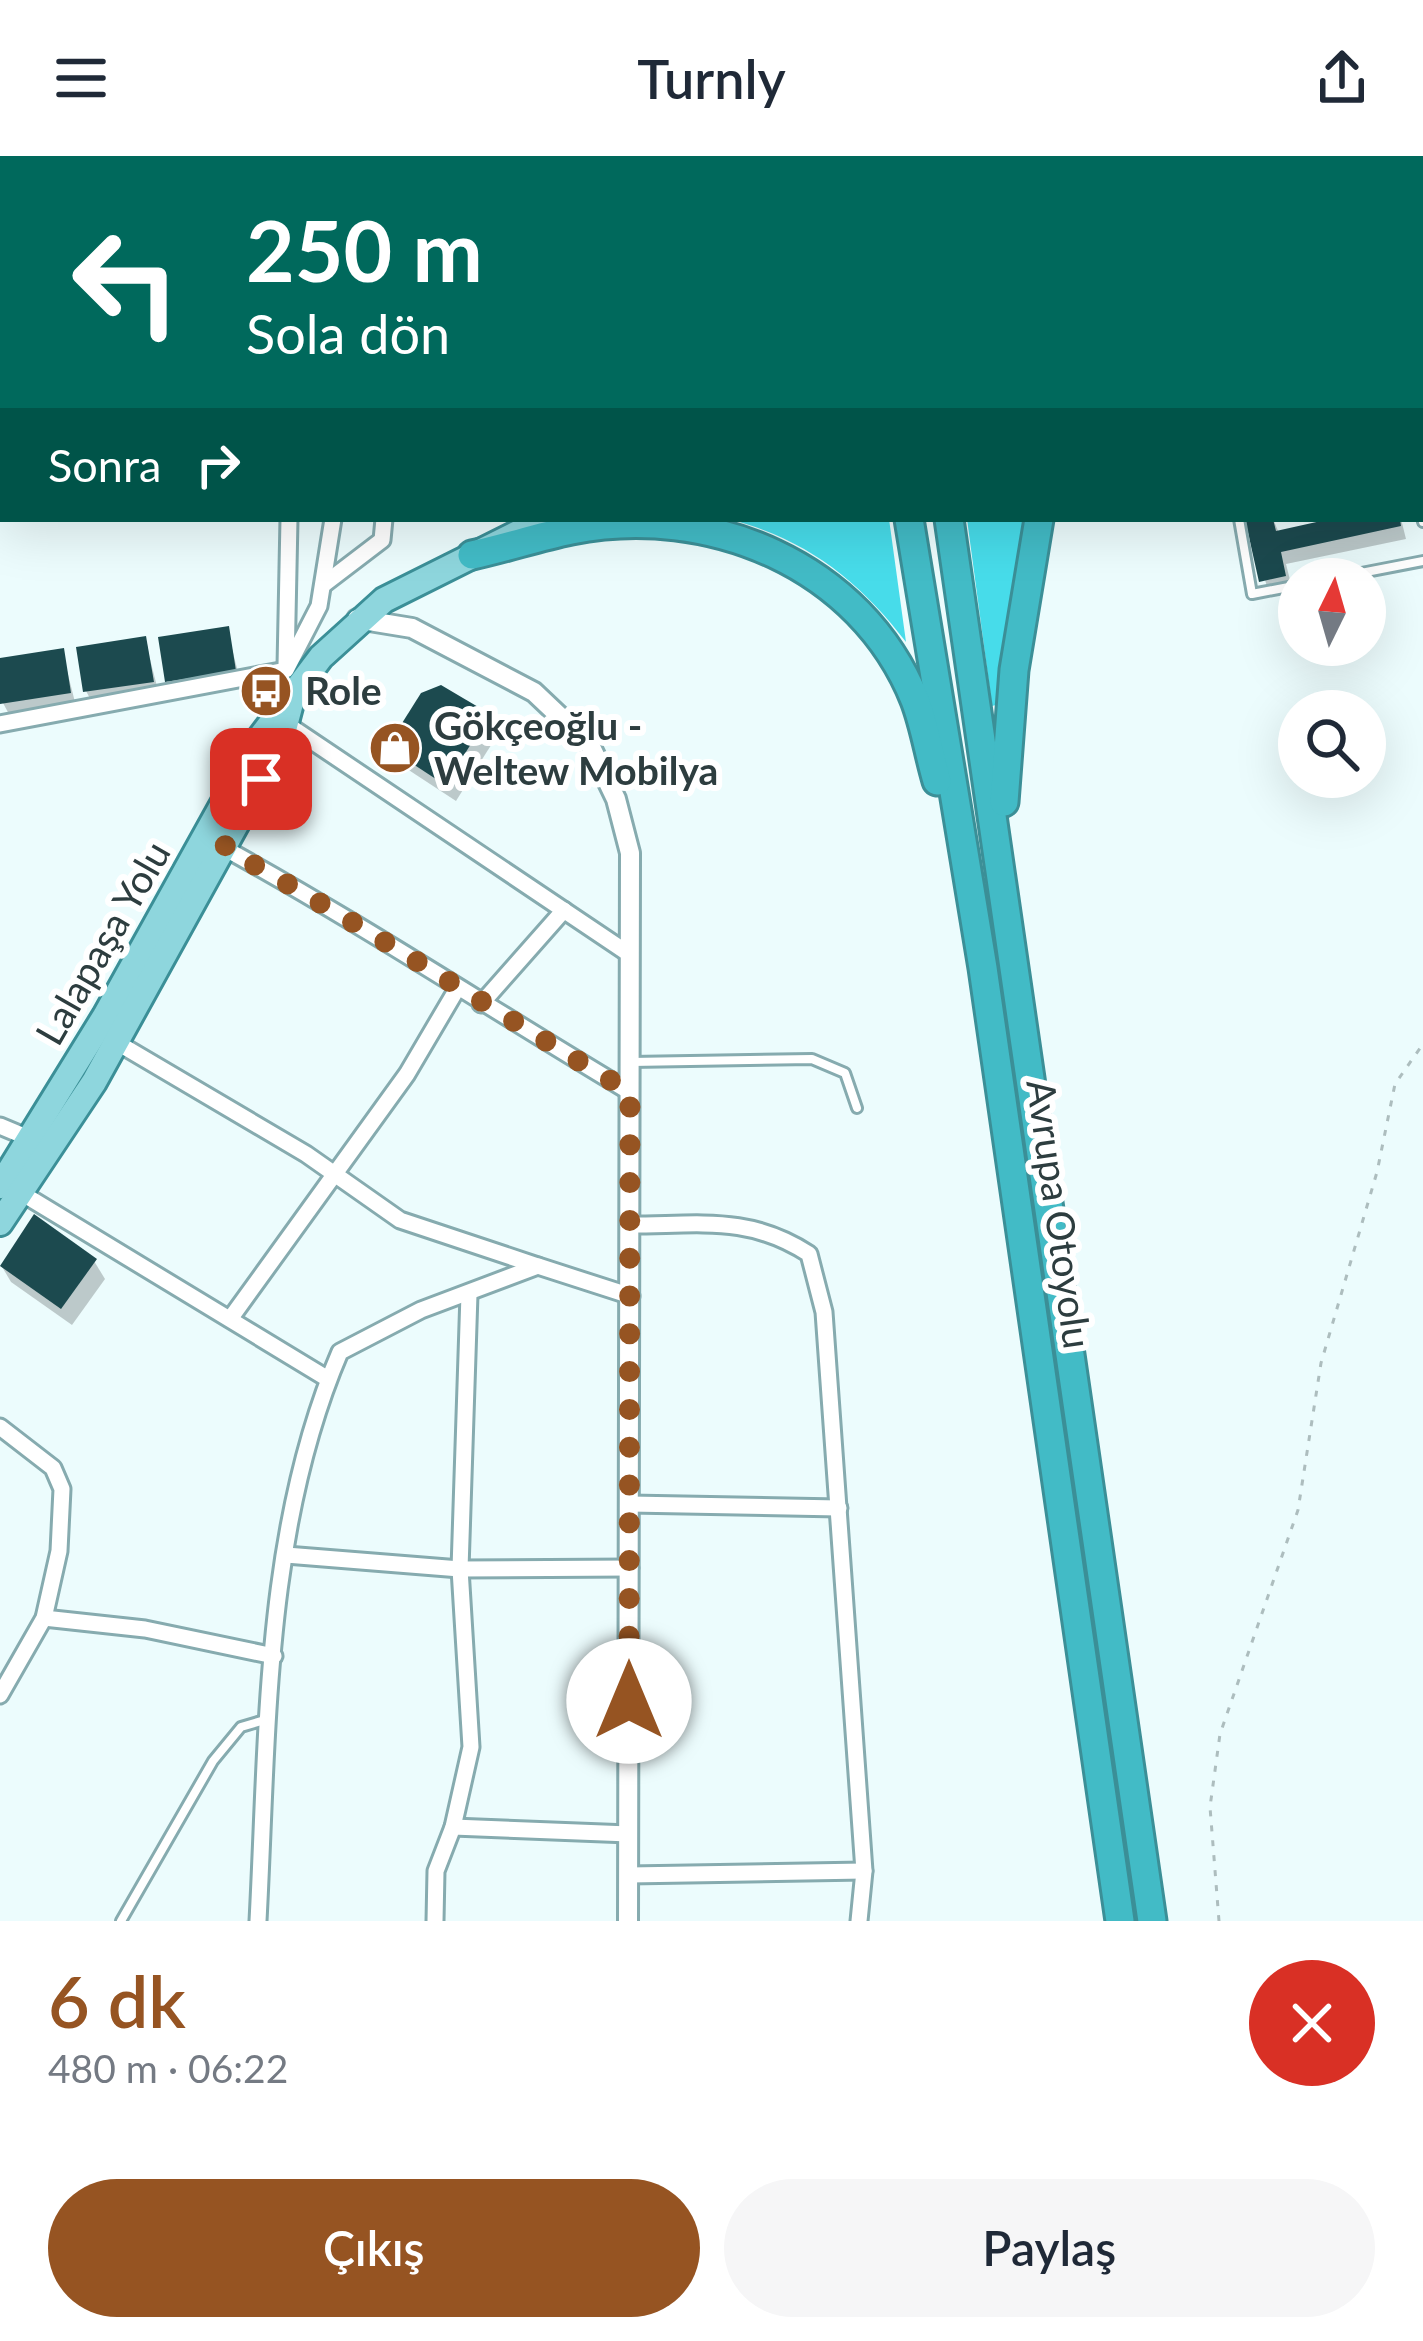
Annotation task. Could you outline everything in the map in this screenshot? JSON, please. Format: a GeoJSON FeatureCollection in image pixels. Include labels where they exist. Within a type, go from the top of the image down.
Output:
{"type":"FeatureCollection","features":[{"type":"Feature","properties":{"kind":"highway","name":"Avrupa Otoyolu"},"geometry":{"type":"LineString","coordinates":[[909,522],[964,850],[1120,1921]]}},
{"type":"Feature","properties":{"kind":"highway","name":"Avrupa Otoyolu"},"geometry":{"type":"LineString","coordinates":[[949,522],[1153,1921]]}},
{"type":"Feature","properties":{"kind":"highway"},"geometry":{"type":"LineString","coordinates":[[998,842],[1021,613],[1038,522]]}},
{"type":"Feature","properties":{"kind":"highway"},"geometry":{"type":"LineString","coordinates":[[472,555],[572,530],[636,525],[727,536],[793,559],[863,618],[902,675],[964,850]]}},
{"type":"Feature","properties":{"kind":"main road"},"geometry":{"type":"LineString","coordinates":[[291,696],[357,619],[540,522]]}},
{"type":"Feature","properties":{"kind":"main road","name":"Lalapaşa Yolu"},"geometry":{"type":"LineString","coordinates":[[12,1190],[116,1042],[224,848],[291,696]]}},
{"type":"Feature","properties":{"kind":"main road","name":"Lalapaşa Yolu"},"geometry":{"type":"LineString","coordinates":[[0,1223],[31,1139],[259,739],[291,696]]}},
{"type":"Feature","properties":{"kind":"street"},"geometry":{"type":"LineString","coordinates":[[289,522],[291,696]]}},
{"type":"Feature","properties":{"kind":"street"},"geometry":{"type":"LineString","coordinates":[[291,696],[319,606],[333,522]]}},
{"type":"Feature","properties":{"kind":"street"},"geometry":{"type":"LineString","coordinates":[[323,585],[382,540],[384,522]]}},
{"type":"Feature","properties":{"kind":"street"},"geometry":{"type":"LineString","coordinates":[[357,619],[412,628],[534,692],[590,745],[616,799],[629,854],[628,1921]]}},
{"type":"Feature","properties":{"kind":"street"},"geometry":{"type":"LineString","coordinates":[[0,724],[291,696],[564,910],[629,954]]}},
{"type":"Feature","properties":{"kind":"street"},"geometry":{"type":"LineString","coordinates":[[224,848],[345,914],[481,1004],[630,1092]]}},
{"type":"Feature","properties":{"kind":"street"},"geometry":{"type":"LineString","coordinates":[[481,1004],[564,910]]}},
{"type":"Feature","properties":{"kind":"street"},"geometry":{"type":"LineString","coordinates":[[230,1319],[336,1175],[457,989]]}},
{"type":"Feature","properties":{"kind":"street"},"geometry":{"type":"LineString","coordinates":[[116,1042],[336,1175],[400,1220],[632,1296]]}},
{"type":"Feature","properties":{"kind":"street"},"geometry":{"type":"LineString","coordinates":[[0,1126],[31,1139]]}},
{"type":"Feature","properties":{"kind":"street"},"geometry":{"type":"LineString","coordinates":[[12,1190],[328,1379]]}},
{"type":"Feature","properties":{"kind":"street"},"geometry":{"type":"LineString","coordinates":[[631,1225],[747,1225],[774,1232],[809,1254],[824,1312],[839,1508],[864,1871],[859,1921]]}},
{"type":"Feature","properties":{"kind":"street"},"geometry":{"type":"LineString","coordinates":[[258,1921],[269,1719],[286,1555],[300,1459],[328,1379],[340,1352],[422,1310],[538,1266]]}},
{"type":"Feature","properties":{"kind":"street"},"geometry":{"type":"LineString","coordinates":[[435,1921],[436,1871],[454,1827],[471,1747],[460,1569],[470,1294]]}},
{"type":"Feature","properties":{"kind":"street"},"geometry":{"type":"LineString","coordinates":[[0,1427],[53,1468],[62,1489],[59,1551],[44,1618],[0,1695]]}},
{"type":"Feature","properties":{"kind":"street"},"geometry":{"type":"LineString","coordinates":[[630,1504],[839,1508]]}},
{"type":"Feature","properties":{"kind":"street"},"geometry":{"type":"LineString","coordinates":[[286,1555],[460,1569],[630,1568]]}},
{"type":"Feature","properties":{"kind":"street"},"geometry":{"type":"LineString","coordinates":[[44,1618],[145,1629],[274,1656]]}},
{"type":"Feature","properties":{"kind":"street"},"geometry":{"type":"LineString","coordinates":[[454,1827],[629,1834]]}},
{"type":"Feature","properties":{"kind":"street"},"geometry":{"type":"LineString","coordinates":[[628,1875],[864,1871]]}},
{"type":"Feature","properties":{"kind":"lane"},"geometry":{"type":"LineString","coordinates":[[1240,522],[1252,594],[1278,589]]}},
{"type":"Feature","properties":{"kind":"lane"},"geometry":{"type":"LineString","coordinates":[[1386,568],[1423,561]]}},
{"type":"Feature","properties":{"kind":"lane"},"geometry":{"type":"LineString","coordinates":[[629,1062],[812,1059],[845,1072],[857,1108]]}},
{"type":"Feature","properties":{"kind":"lane"},"geometry":{"type":"LineString","coordinates":[[121,1921],[213,1761],[241,1727],[269,1719]]}},
{"type":"Feature","properties":{"kind":"path"},"geometry":{"type":"LineString","coordinates":[[1219,1921],[1210,1807],[1220,1734],[1298,1510],[1321,1363],[1377,1172],[1395,1084],[1423,1044]]}},
{"type":"Feature","properties":{"kind":"shaded area"},"geometry":{"type":"Polygon","coordinates":[[[740,522],[889,522],[906,642],[850,581],[806,550],[740,522]]]}},
{"type":"Feature","properties":{"kind":"shaded area"},"geometry":{"type":"Polygon","coordinates":[[[967,522],[1028,522],[1000,704],[992,706],[967,522]]]}},
{"type":"Feature","properties":{"kind":"building"},"geometry":{"type":"Polygon","coordinates":[[[1246,522],[1274,522],[1276,531],[1316,522],[1400,522],[1401,526],[1281,552],[1278,578],[1259,582],[1246,522]]]}},
{"type":"Feature","properties":{"kind":"building"},"geometry":{"type":"Polygon","coordinates":[[[229,626],[236,671],[165,682],[158,637],[229,626]]]}},
{"type":"Feature","properties":{"kind":"building"},"geometry":{"type":"Polygon","coordinates":[[[146,636],[154,682],[83,692],[76,647],[146,636]]]}},
{"type":"Feature","properties":{"kind":"building"},"geometry":{"type":"Polygon","coordinates":[[[64,648],[71,693],[0,704],[0,658],[64,648]]]}},
{"type":"Feature","properties":{"kind":"building"},"geometry":{"type":"Polygon","coordinates":[[[441,685],[490,714],[445,785],[387,747],[421,693],[441,685]]]}},
{"type":"Feature","properties":{"kind":"building"},"geometry":{"type":"Polygon","coordinates":[[[34,1214],[97,1259],[61,1309],[0,1266],[34,1214]]]}},
{"type":"Feature","properties":{"kind":"place","name":"Role"},"geometry":{"type":"Point","coordinates":[266,691]}},
{"type":"Feature","properties":{"kind":"place","name":"Gökçeoğlu - Weltew Mobilya"},"geometry":{"type":"Point","coordinates":[395,748]}},
{"type":"Feature","properties":{"kind":"route"},"geometry":{"type":"LineString","coordinates":[[261,779],[224,848],[345,914],[457,989],[630,1092],[629,1701]]}}]}
